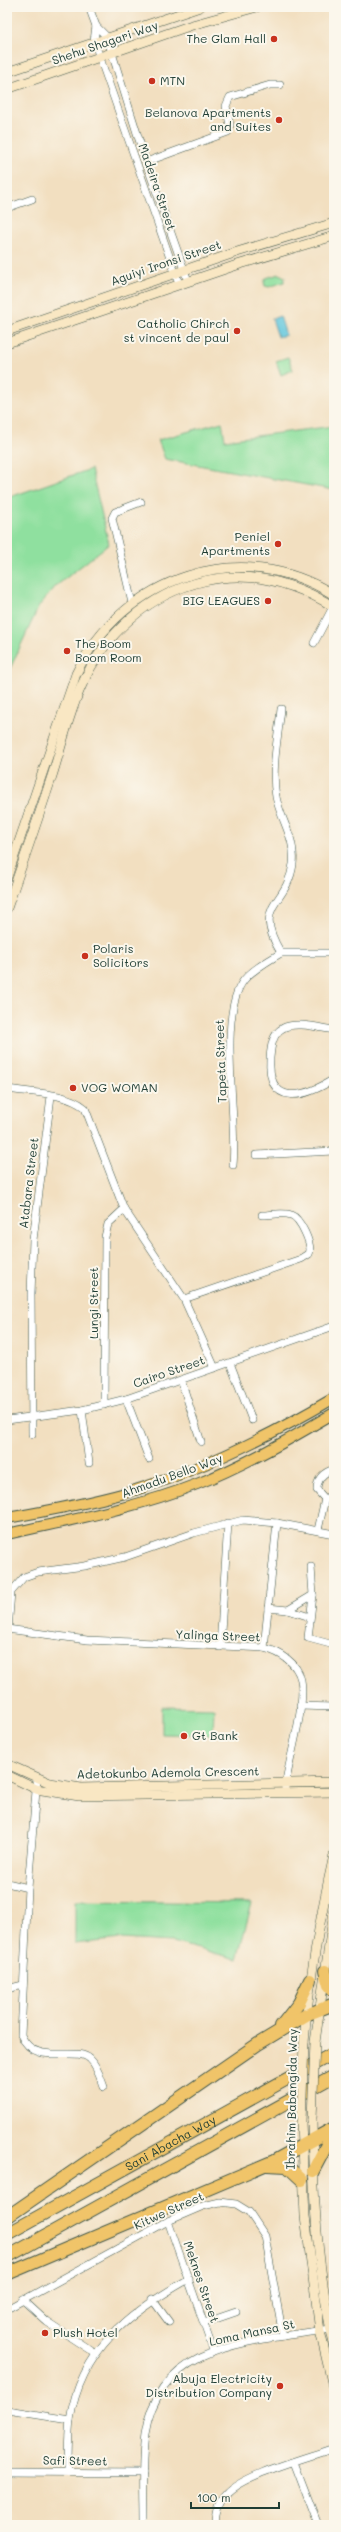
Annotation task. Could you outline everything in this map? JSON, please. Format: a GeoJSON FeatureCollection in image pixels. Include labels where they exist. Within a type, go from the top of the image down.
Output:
{"type":"FeatureCollection","features":[{"type":"Feature","properties":{"kind":"highway"},"geometry":{"type":"LineString","coordinates":[[325,1971],[329,1985],[334,1991]]}},
{"type":"Feature","properties":{"kind":"highway"},"geometry":{"type":"LineString","coordinates":[[270,2038],[290,2017],[310,1980]]}},
{"type":"Feature","properties":{"kind":"highway"},"geometry":{"type":"LineString","coordinates":[[7,2216],[270,2038],[306,2015],[334,2004]]}},
{"type":"Feature","properties":{"kind":"highway","name":"Sani Abacha Way"},"geometry":{"type":"LineString","coordinates":[[7,2234],[334,2053]]}},
{"type":"Feature","properties":{"kind":"highway","name":"Sani Abacha Way"},"geometry":{"type":"LineString","coordinates":[[7,2257],[334,2076]]}},
{"type":"Feature","properties":{"kind":"highway"},"geometry":{"type":"LineString","coordinates":[[7,2274],[262,2166],[301,2148],[334,2130]]}},
{"type":"Feature","properties":{"kind":"highway"},"geometry":{"type":"LineString","coordinates":[[314,2171],[326,2142],[334,2130]]}},
{"type":"Feature","properties":{"kind":"highway"},"geometry":{"type":"LineString","coordinates":[[262,2166],[287,2166],[302,2180]]}},
{"type":"Feature","properties":{"kind":"main road","name":"Shehu Shagari Way"},"geometry":{"type":"LineString","coordinates":[[7,72],[94,41],[200,7]]}},
{"type":"Feature","properties":{"kind":"main road","name":"Shehu Shagari Way"},"geometry":{"type":"LineString","coordinates":[[7,89],[192,25],[257,7]]}},
{"type":"Feature","properties":{"kind":"main road","name":"Aguiyi Ironsi Street"},"geometry":{"type":"LineString","coordinates":[[7,331],[184,269],[334,224]]}},
{"type":"Feature","properties":{"kind":"main road","name":"Aguiyi Ironsi Street"},"geometry":{"type":"LineString","coordinates":[[7,343],[188,281],[334,236]]}},
{"type":"Feature","properties":{"kind":"main road"},"geometry":{"type":"LineString","coordinates":[[7,877],[76,674],[90,648],[99,636],[132,603],[176,580],[222,568],[251,568],[282,572],[312,582],[334,595]]}},
{"type":"Feature","properties":{"kind":"main road"},"geometry":{"type":"LineString","coordinates":[[7,908],[80,689],[100,652],[129,619],[172,592],[199,582],[225,577],[241,577],[281,583],[309,593],[334,607]]}},
{"type":"Feature","properties":{"kind":"main road","name":"Ahmadu Bello Way"},"geometry":{"type":"LineString","coordinates":[[7,1518],[84,1504],[156,1483],[238,1448],[334,1398]]}},
{"type":"Feature","properties":{"kind":"main road","name":"Ahmadu Bello Way"},"geometry":{"type":"LineString","coordinates":[[7,1534],[130,1506],[197,1484],[234,1468],[334,1413]]}},
{"type":"Feature","properties":{"kind":"main road","name":"Adetokunbo Ademola Crescent"},"geometry":{"type":"LineString","coordinates":[[7,1764],[37,1779],[81,1788],[285,1787],[334,1792]]}},
{"type":"Feature","properties":{"kind":"main road","name":"Adetokunbo Ademola Crescent"},"geometry":{"type":"LineString","coordinates":[[7,1775],[36,1789],[55,1794],[96,1797],[285,1787],[334,1782]]}},
{"type":"Feature","properties":{"kind":"main road"},"geometry":{"type":"LineString","coordinates":[[323,1792],[334,1799]]}},
{"type":"Feature","properties":{"kind":"main road","name":"Ibrahim Babangida Way"},"geometry":{"type":"LineString","coordinates":[[334,1855],[322,1906],[310,1980],[304,2043],[300,2122],[302,2180],[320,2331],[334,2391]]}},
{"type":"Feature","properties":{"kind":"main road","name":"Ibrahim Babangida Way"},"geometry":{"type":"LineString","coordinates":[[334,1911],[318,2010],[315,2042],[312,2119],[312,2141],[320,2258],[330,2329],[334,2344]]}},
{"type":"Feature","properties":{"kind":"street","name":"Madeira Street"},"geometry":{"type":"LineString","coordinates":[[89,7],[96,26],[94,41],[179,284]]}},
{"type":"Feature","properties":{"kind":"street"},"geometry":{"type":"LineString","coordinates":[[96,26],[106,37],[112,53],[146,162],[188,281]]}},
{"type":"Feature","properties":{"kind":"street"},"geometry":{"type":"LineString","coordinates":[[146,162],[228,132],[230,125],[226,106],[230,97],[270,85],[280,85]]}},
{"type":"Feature","properties":{"kind":"street"},"geometry":{"type":"LineString","coordinates":[[7,208],[32,199]]}},
{"type":"Feature","properties":{"kind":"street"},"geometry":{"type":"LineString","coordinates":[[132,603],[112,518],[115,512],[140,502]]}},
{"type":"Feature","properties":{"kind":"street"},"geometry":{"type":"LineString","coordinates":[[314,643],[334,607]]}},
{"type":"Feature","properties":{"kind":"street"},"geometry":{"type":"LineString","coordinates":[[281,709],[274,782],[277,798],[290,833],[293,863],[291,874],[270,910],[267,921],[273,940],[281,953],[334,953]]}},
{"type":"Feature","properties":{"kind":"street","name":"Tapeta Street"},"geometry":{"type":"LineString","coordinates":[[233,1165],[235,1142],[230,1033],[233,1003],[244,980],[258,968],[281,953]]}},
{"type":"Feature","properties":{"kind":"street"},"geometry":{"type":"LineString","coordinates":[[334,1030],[292,1025],[283,1028],[277,1033],[273,1041],[269,1075],[273,1085],[281,1092],[293,1094],[315,1090],[334,1079]]}},
{"type":"Feature","properties":{"kind":"street"},"geometry":{"type":"LineString","coordinates":[[7,1089],[51,1096],[79,1103],[85,1108],[124,1209],[184,1299],[215,1368]]}},
{"type":"Feature","properties":{"kind":"street","name":"Atabara Street"},"geometry":{"type":"LineString","coordinates":[[32,1434],[33,1240],[51,1096]]}},
{"type":"Feature","properties":{"kind":"street"},"geometry":{"type":"LineString","coordinates":[[256,1155],[334,1151]]}},
{"type":"Feature","properties":{"kind":"street","name":"Lungi Street"},"geometry":{"type":"LineString","coordinates":[[104,1405],[105,1237],[108,1224],[124,1209]]}},
{"type":"Feature","properties":{"kind":"street"},"geometry":{"type":"LineString","coordinates":[[184,1299],[301,1259],[309,1254],[309,1245],[296,1218],[288,1214],[262,1215]]}},
{"type":"Feature","properties":{"kind":"street","name":"Cairo Street"},"geometry":{"type":"LineString","coordinates":[[7,1420],[82,1410],[126,1399],[334,1326]]}},
{"type":"Feature","properties":{"kind":"street"},"geometry":{"type":"LineString","coordinates":[[230,1363],[252,1420]]}},
{"type":"Feature","properties":{"kind":"street"},"geometry":{"type":"LineString","coordinates":[[181,1380],[201,1442]]}},
{"type":"Feature","properties":{"kind":"street"},"geometry":{"type":"LineString","coordinates":[[126,1399],[149,1459]]}},
{"type":"Feature","properties":{"kind":"street"},"geometry":{"type":"LineString","coordinates":[[82,1410],[89,1463]]}},
{"type":"Feature","properties":{"kind":"street"},"geometry":{"type":"LineString","coordinates":[[325,1499],[317,1490],[317,1485],[320,1477],[334,1469]]}},
{"type":"Feature","properties":{"kind":"street"},"geometry":{"type":"LineString","coordinates":[[325,1499],[334,1498]]}},
{"type":"Feature","properties":{"kind":"street"},"geometry":{"type":"LineString","coordinates":[[318,1530],[325,1499]]}},
{"type":"Feature","properties":{"kind":"street"},"geometry":{"type":"LineString","coordinates":[[8,1630],[11,1592],[24,1577],[38,1572],[85,1566],[125,1557],[228,1523],[257,1520],[334,1534]]}},
{"type":"Feature","properties":{"kind":"street"},"geometry":{"type":"LineString","coordinates":[[220,1647],[228,1523]]}},
{"type":"Feature","properties":{"kind":"street"},"geometry":{"type":"LineString","coordinates":[[264,1648],[277,1523]]}},
{"type":"Feature","properties":{"kind":"street"},"geometry":{"type":"LineString","coordinates":[[311,1567],[312,1595],[308,1638],[334,1645]]}},
{"type":"Feature","properties":{"kind":"street"},"geometry":{"type":"LineString","coordinates":[[288,1610],[312,1595]]}},
{"type":"Feature","properties":{"kind":"street"},"geometry":{"type":"LineString","coordinates":[[268,1608],[288,1610],[310,1617]]}},
{"type":"Feature","properties":{"kind":"street","name":"Yalinga Street"},"geometry":{"type":"LineString","coordinates":[[8,1630],[87,1640],[264,1648],[277,1651],[288,1658],[297,1670],[301,1685],[300,1706],[285,1787]]}},
{"type":"Feature","properties":{"kind":"street"},"geometry":{"type":"LineString","coordinates":[[300,1706],[334,1707]]}},
{"type":"Feature","properties":{"kind":"street"},"geometry":{"type":"LineString","coordinates":[[37,1779],[28,1888],[20,2026],[24,2043],[33,2051],[87,2058],[91,2060],[104,2087]]}},
{"type":"Feature","properties":{"kind":"street"},"geometry":{"type":"LineString","coordinates":[[7,1883],[28,1888]]}},
{"type":"Feature","properties":{"kind":"street"},"geometry":{"type":"LineString","coordinates":[[7,1989],[22,1985]]}},
{"type":"Feature","properties":{"kind":"street","name":"Kitwe Street"},"geometry":{"type":"LineString","coordinates":[[7,2309],[22,2299],[168,2221],[203,2206],[220,2202],[236,2204],[249,2212],[264,2236],[284,2336]]}},
{"type":"Feature","properties":{"kind":"street","name":"Meknes Street"},"geometry":{"type":"LineString","coordinates":[[168,2221],[213,2350]]}},
{"type":"Feature","properties":{"kind":"street"},"geometry":{"type":"LineString","coordinates":[[68,2472],[70,2420],[80,2387],[96,2354],[119,2326],[152,2299],[189,2279]]}},
{"type":"Feature","properties":{"kind":"street"},"geometry":{"type":"LineString","coordinates":[[22,2299],[47,2322],[96,2354]]}},
{"type":"Feature","properties":{"kind":"street"},"geometry":{"type":"LineString","coordinates":[[152,2299],[169,2322]]}},
{"type":"Feature","properties":{"kind":"street"},"geometry":{"type":"LineString","coordinates":[[204,2323],[236,2312]]}},
{"type":"Feature","properties":{"kind":"street","name":"Loma Mansa St"},"geometry":{"type":"LineString","coordinates":[[143,2525],[143,2473],[146,2432],[151,2412],[161,2392],[188,2363],[213,2350],[284,2336],[330,2329]]}},
{"type":"Feature","properties":{"kind":"street"},"geometry":{"type":"LineString","coordinates":[[7,2410],[70,2420]]}},
{"type":"Feature","properties":{"kind":"street"},"geometry":{"type":"LineString","coordinates":[[215,2525],[217,2507],[226,2494],[240,2483],[334,2448]]}},
{"type":"Feature","properties":{"kind":"street"},"geometry":{"type":"LineString","coordinates":[[294,2462],[318,2525]]}},
{"type":"Feature","properties":{"kind":"street","name":"Safi Street"},"geometry":{"type":"LineString","coordinates":[[7,2472],[143,2473]]}},
{"type":"Feature","properties":{"kind":"green space"},"geometry":{"type":"Polygon","coordinates":[[[279,274],[285,277],[284,282],[269,287],[265,286],[264,282],[266,278],[279,274]]]}},
{"type":"Feature","properties":{"kind":"green space"},"geometry":{"type":"Polygon","coordinates":[[[288,357],[293,370],[281,375],[276,361],[288,357]]]}},
{"type":"Feature","properties":{"kind":"green space"},"geometry":{"type":"Polygon","coordinates":[[[222,422],[225,440],[334,426],[334,490],[165,459],[158,440],[222,422]]]}},
{"type":"Feature","properties":{"kind":"green space"},"geometry":{"type":"Polygon","coordinates":[[[91,469],[109,544],[56,586],[39,606],[7,675],[7,498],[91,469]]]}},
{"type":"Feature","properties":{"kind":"green space"},"geometry":{"type":"Polygon","coordinates":[[[162,1707],[214,1708],[213,1735],[162,1734],[162,1707]]]}},
{"type":"Feature","properties":{"kind":"green space"},"geometry":{"type":"Polygon","coordinates":[[[75,1901],[252,1903],[237,1959],[172,1942],[121,1939],[75,1944],[75,1901]]]}},
{"type":"Feature","properties":{"kind":"water"},"geometry":{"type":"Polygon","coordinates":[[[280,316],[286,335],[278,337],[272,319],[280,316]]]}},
{"type":"Feature","properties":{"kind":"place","name":"The Glam Hall"},"geometry":{"type":"Point","coordinates":[274,39]}},
{"type":"Feature","properties":{"kind":"place","name":"MTN"},"geometry":{"type":"Point","coordinates":[152,81]}},
{"type":"Feature","properties":{"kind":"place","name":"Belanova Apartments and Suites"},"geometry":{"type":"Point","coordinates":[279,120]}},
{"type":"Feature","properties":{"kind":"place","name":"Catholic Chirch st vincent de paul"},"geometry":{"type":"Point","coordinates":[237,331]}},
{"type":"Feature","properties":{"kind":"place","name":"Peniel Apartments"},"geometry":{"type":"Point","coordinates":[278,544]}},
{"type":"Feature","properties":{"kind":"place","name":"BIG LEAGUES"},"geometry":{"type":"Point","coordinates":[268,601]}},
{"type":"Feature","properties":{"kind":"place","name":"The Boom Boom Room"},"geometry":{"type":"Point","coordinates":[67,651]}},
{"type":"Feature","properties":{"kind":"place","name":"Polaris Solicitors"},"geometry":{"type":"Point","coordinates":[85,956]}},
{"type":"Feature","properties":{"kind":"place","name":"VOG WOMAN"},"geometry":{"type":"Point","coordinates":[73,1088]}},
{"type":"Feature","properties":{"kind":"place","name":"Gt Bank"},"geometry":{"type":"Point","coordinates":[184,1736]}},
{"type":"Feature","properties":{"kind":"place","name":"Plush Hotel"},"geometry":{"type":"Point","coordinates":[45,2333]}},
{"type":"Feature","properties":{"kind":"place","name":"Abuja Electricity Distribution Company"},"geometry":{"type":"Point","coordinates":[280,2386]}}]}
